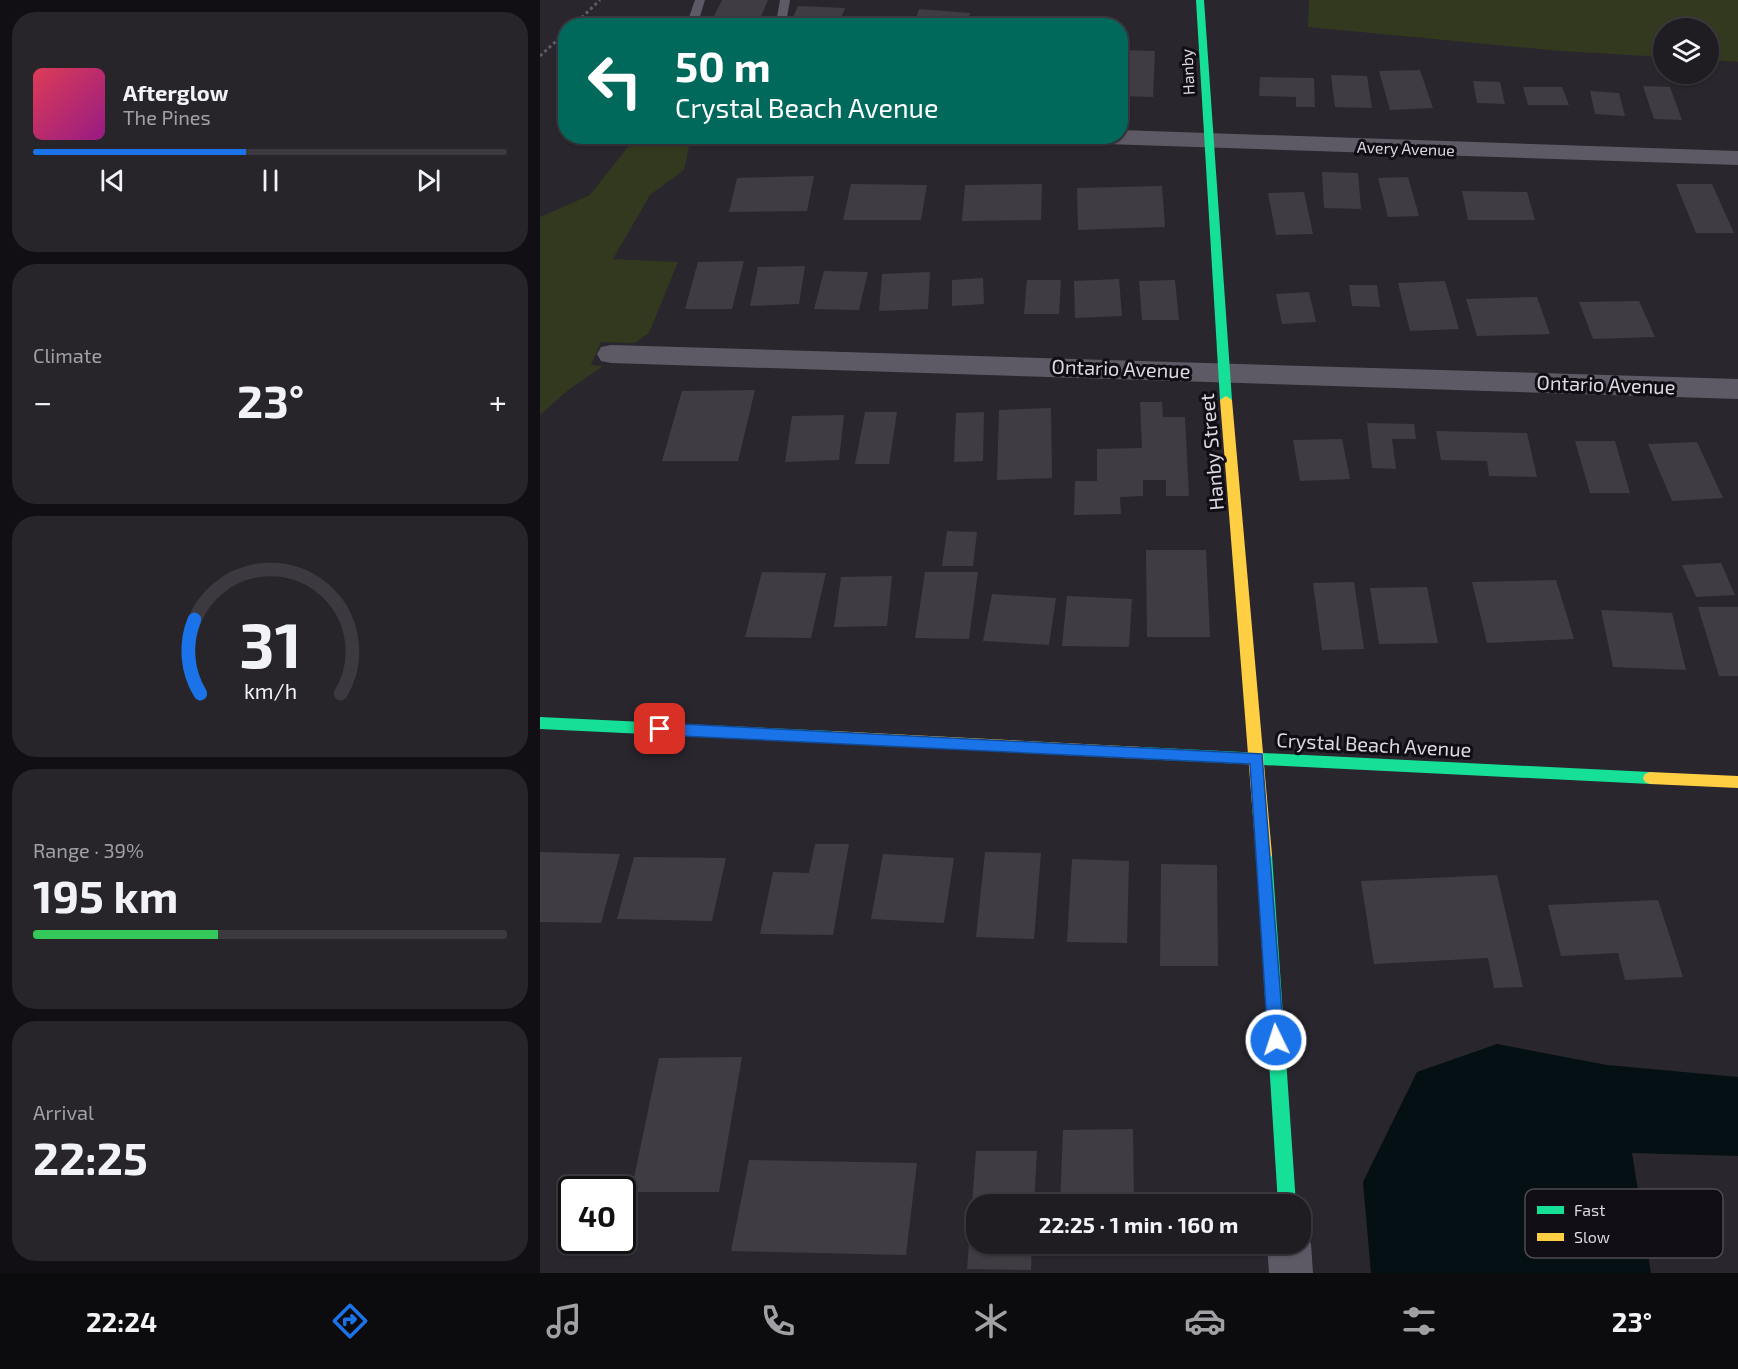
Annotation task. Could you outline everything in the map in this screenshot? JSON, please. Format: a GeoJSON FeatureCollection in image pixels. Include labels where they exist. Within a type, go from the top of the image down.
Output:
{"type":"FeatureCollection","features":[{"type":"Feature","properties":{"kind":"street","name":"Hanby"},"geometry":{"type":"LineString","coordinates":[[1200,0],[1208,142]]}},
{"type":"Feature","properties":{"kind":"street","name":"Avery Avenue"},"geometry":{"type":"LineString","coordinates":[[1128,138],[1738,158]]}},
{"type":"Feature","properties":{"kind":"street","name":"Hanby Street"},"geometry":{"type":"LineString","coordinates":[[1208,142],[1224,371],[1257,758],[1286,1194]]}},
{"type":"Feature","properties":{"kind":"street","name":"Ontario Avenue"},"geometry":{"type":"LineString","coordinates":[[611,354],[1224,371],[1738,389]]}},
{"type":"Feature","properties":{"kind":"street","name":"Crystal Beach Avenue"},"geometry":{"type":"LineString","coordinates":[[540,723],[1738,782]]}},
{"type":"Feature","properties":{"kind":"street"},"geometry":{"type":"LineString","coordinates":[[1290,1254],[1291,1273]]}},
{"type":"Feature","properties":{"kind":"lane"},"geometry":{"type":"LineString","coordinates":[[694,18],[700,0]]}},
{"type":"Feature","properties":{"kind":"lane"},"geometry":{"type":"LineString","coordinates":[[781,18],[785,0]]}},
{"type":"Feature","properties":{"kind":"path"},"geometry":{"type":"LineString","coordinates":[[581,18],[600,0]]}},
{"type":"Feature","properties":{"kind":"path"},"geometry":{"type":"LineString","coordinates":[[540,56],[558,39]]}},
{"type":"Feature","properties":{"kind":"green space"},"geometry":{"type":"Polygon","coordinates":[[[1309,0],[1738,0],[1738,62],[1719,61],[1719,18],[1653,18],[1653,56],[1561,51],[1308,27],[1309,0]]]}},
{"type":"Feature","properties":{"kind":"green space"},"geometry":{"type":"Polygon","coordinates":[[[630,144],[690,144],[684,170],[650,195],[613,259],[678,262],[649,333],[635,343],[601,342],[591,365],[603,366],[567,391],[540,415],[540,217],[590,195],[630,144]]]}},
{"type":"Feature","properties":{"kind":"shaded area"},"geometry":{"type":"Polygon","coordinates":[[[1497,1044],[1607,1065],[1738,1077],[1738,1156],[1632,1153],[1638,1189],[1525,1189],[1525,1258],[1649,1258],[1651,1273],[1371,1273],[1363,1182],[1417,1072],[1497,1044]]]}},
{"type":"Feature","properties":{"kind":"building"},"geometry":{"type":"Polygon","coordinates":[[[722,0],[768,0],[760,18],[713,18],[722,0]]]}},
{"type":"Feature","properties":{"kind":"building"},"geometry":{"type":"Polygon","coordinates":[[[798,6],[845,8],[841,18],[793,18],[798,6]]]}},
{"type":"Feature","properties":{"kind":"building"},"geometry":{"type":"Polygon","coordinates":[[[919,9],[970,13],[968,18],[916,18],[919,9]]]}},
{"type":"Feature","properties":{"kind":"building"},"geometry":{"type":"Polygon","coordinates":[[[1128,50],[1155,51],[1153,97],[1128,96],[1128,50]]]}},
{"type":"Feature","properties":{"kind":"building"},"geometry":{"type":"Polygon","coordinates":[[[1420,70],[1433,108],[1390,110],[1379,71],[1420,70]]]}},
{"type":"Feature","properties":{"kind":"building"},"geometry":{"type":"Polygon","coordinates":[[[1331,75],[1367,76],[1372,108],[1335,107],[1331,75]]]}},
{"type":"Feature","properties":{"kind":"building"},"geometry":{"type":"Polygon","coordinates":[[[1260,77],[1314,78],[1315,107],[1296,107],[1296,97],[1259,96],[1260,77]]]}},
{"type":"Feature","properties":{"kind":"building"},"geometry":{"type":"Polygon","coordinates":[[[1473,81],[1500,82],[1505,104],[1477,103],[1473,81]]]}},
{"type":"Feature","properties":{"kind":"building"},"geometry":{"type":"Polygon","coordinates":[[[1643,86],[1670,87],[1682,120],[1654,119],[1643,86]]]}},
{"type":"Feature","properties":{"kind":"building"},"geometry":{"type":"Polygon","coordinates":[[[1523,87],[1562,87],[1569,105],[1528,105],[1523,87]]]}},
{"type":"Feature","properties":{"kind":"building"},"geometry":{"type":"Polygon","coordinates":[[[1590,91],[1619,93],[1625,116],[1595,114],[1590,91]]]}},
{"type":"Feature","properties":{"kind":"building"},"geometry":{"type":"Polygon","coordinates":[[[1322,172],[1358,173],[1361,209],[1324,208],[1322,172]]]}},
{"type":"Feature","properties":{"kind":"building"},"geometry":{"type":"Polygon","coordinates":[[[814,176],[807,211],[729,212],[737,178],[814,176]]]}},
{"type":"Feature","properties":{"kind":"building"},"geometry":{"type":"Polygon","coordinates":[[[1408,177],[1419,216],[1388,217],[1378,178],[1408,177]]]}},
{"type":"Feature","properties":{"kind":"building"},"geometry":{"type":"Polygon","coordinates":[[[851,184],[927,185],[921,220],[843,220],[851,184]]]}},
{"type":"Feature","properties":{"kind":"building"},"geometry":{"type":"Polygon","coordinates":[[[1042,184],[1041,220],[962,221],[965,185],[1042,184]]]}},
{"type":"Feature","properties":{"kind":"building"},"geometry":{"type":"Polygon","coordinates":[[[1676,184],[1712,184],[1734,233],[1696,233],[1676,184]]]}},
{"type":"Feature","properties":{"kind":"building"},"geometry":{"type":"Polygon","coordinates":[[[1162,186],[1165,227],[1078,230],[1077,188],[1162,186]]]}},
{"type":"Feature","properties":{"kind":"building"},"geometry":{"type":"Polygon","coordinates":[[[1462,191],[1527,192],[1535,220],[1468,220],[1462,191]]]}},
{"type":"Feature","properties":{"kind":"building"},"geometry":{"type":"Polygon","coordinates":[[[1304,192],[1313,234],[1276,235],[1268,193],[1304,192]]]}},
{"type":"Feature","properties":{"kind":"building"},"geometry":{"type":"Polygon","coordinates":[[[744,261],[732,309],[685,309],[698,262],[744,261]]]}},
{"type":"Feature","properties":{"kind":"building"},"geometry":{"type":"Polygon","coordinates":[[[805,266],[799,304],[750,306],[758,267],[805,266]]]}},
{"type":"Feature","properties":{"kind":"building"},"geometry":{"type":"Polygon","coordinates":[[[824,271],[868,272],[859,310],[814,309],[824,271]]]}},
{"type":"Feature","properties":{"kind":"building"},"geometry":{"type":"Polygon","coordinates":[[[930,272],[928,309],[879,311],[882,274],[930,272]]]}},
{"type":"Feature","properties":{"kind":"building"},"geometry":{"type":"Polygon","coordinates":[[[983,278],[984,304],[952,306],[952,280],[983,278]]]}},
{"type":"Feature","properties":{"kind":"building"},"geometry":{"type":"Polygon","coordinates":[[[1119,279],[1122,316],[1075,318],[1074,281],[1119,279]]]}},
{"type":"Feature","properties":{"kind":"building"},"geometry":{"type":"Polygon","coordinates":[[[1027,280],[1061,280],[1059,314],[1024,314],[1027,280]]]}},
{"type":"Feature","properties":{"kind":"building"},"geometry":{"type":"Polygon","coordinates":[[[1175,280],[1179,320],[1142,320],[1139,281],[1175,280]]]}},
{"type":"Feature","properties":{"kind":"building"},"geometry":{"type":"Polygon","coordinates":[[[1445,281],[1459,329],[1410,331],[1398,283],[1445,281]]]}},
{"type":"Feature","properties":{"kind":"building"},"geometry":{"type":"Polygon","coordinates":[[[1349,285],[1377,285],[1380,307],[1352,306],[1349,285]]]}},
{"type":"Feature","properties":{"kind":"building"},"geometry":{"type":"Polygon","coordinates":[[[1309,292],[1316,322],[1282,324],[1276,294],[1309,292]]]}},
{"type":"Feature","properties":{"kind":"building"},"geometry":{"type":"Polygon","coordinates":[[[1537,297],[1550,334],[1477,336],[1466,299],[1537,297]]]}},
{"type":"Feature","properties":{"kind":"building"},"geometry":{"type":"Polygon","coordinates":[[[1639,301],[1655,337],[1593,339],[1579,302],[1639,301]]]}},
{"type":"Feature","properties":{"kind":"building"},"geometry":{"type":"Polygon","coordinates":[[[755,390],[738,461],[662,461],[682,391],[755,390]]]}},
{"type":"Feature","properties":{"kind":"building"},"geometry":{"type":"Polygon","coordinates":[[[1140,402],[1162,402],[1163,417],[1185,417],[1189,496],[1166,496],[1166,480],[1143,480],[1143,496],[1120,497],[1121,514],[1074,515],[1075,481],[1097,481],[1097,449],[1142,448],[1140,402]]]}},
{"type":"Feature","properties":{"kind":"building"},"geometry":{"type":"Polygon","coordinates":[[[1051,408],[1052,478],[997,480],[999,410],[1051,408]]]}},
{"type":"Feature","properties":{"kind":"building"},"geometry":{"type":"Polygon","coordinates":[[[865,412],[897,412],[889,464],[855,464],[865,412]]]}},
{"type":"Feature","properties":{"kind":"building"},"geometry":{"type":"Polygon","coordinates":[[[984,412],[983,461],[954,462],[956,413],[984,412]]]}},
{"type":"Feature","properties":{"kind":"building"},"geometry":{"type":"Polygon","coordinates":[[[844,415],[839,460],[785,462],[792,416],[844,415]]]}},
{"type":"Feature","properties":{"kind":"building"},"geometry":{"type":"Polygon","coordinates":[[[1367,423],[1414,424],[1416,439],[1392,439],[1396,469],[1372,468],[1367,423]]]}},
{"type":"Feature","properties":{"kind":"building"},"geometry":{"type":"Polygon","coordinates":[[[1436,431],[1527,433],[1537,477],[1489,476],[1487,461],[1441,460],[1436,431]]]}},
{"type":"Feature","properties":{"kind":"building"},"geometry":{"type":"Polygon","coordinates":[[[1342,439],[1350,479],[1300,481],[1293,440],[1342,439]]]}},
{"type":"Feature","properties":{"kind":"building"},"geometry":{"type":"Polygon","coordinates":[[[1575,441],[1615,441],[1630,493],[1590,493],[1575,441]]]}},
{"type":"Feature","properties":{"kind":"building"},"geometry":{"type":"Polygon","coordinates":[[[1697,442],[1723,498],[1672,501],[1648,444],[1697,442]]]}},
{"type":"Feature","properties":{"kind":"building"},"geometry":{"type":"Polygon","coordinates":[[[947,531],[977,532],[973,566],[942,566],[947,531]]]}},
{"type":"Feature","properties":{"kind":"building"},"geometry":{"type":"Polygon","coordinates":[[[1146,550],[1206,550],[1210,637],[1147,637],[1146,550]]]}},
{"type":"Feature","properties":{"kind":"building"},"geometry":{"type":"Polygon","coordinates":[[[1721,563],[1735,595],[1696,597],[1682,565],[1721,563]]]}},
{"type":"Feature","properties":{"kind":"building"},"geometry":{"type":"Polygon","coordinates":[[[762,572],[826,573],[811,638],[745,637],[762,572]]]}},
{"type":"Feature","properties":{"kind":"building"},"geometry":{"type":"Polygon","coordinates":[[[925,572],[978,572],[969,639],[915,638],[925,572]]]}},
{"type":"Feature","properties":{"kind":"building"},"geometry":{"type":"Polygon","coordinates":[[[892,576],[887,626],[834,627],[841,577],[892,576]]]}},
{"type":"Feature","properties":{"kind":"building"},"geometry":{"type":"Polygon","coordinates":[[[1556,580],[1574,639],[1487,643],[1472,582],[1556,580]]]}},
{"type":"Feature","properties":{"kind":"building"},"geometry":{"type":"Polygon","coordinates":[[[1354,582],[1364,649],[1322,650],[1313,583],[1354,582]]]}},
{"type":"Feature","properties":{"kind":"building"},"geometry":{"type":"Polygon","coordinates":[[[1427,587],[1438,643],[1379,644],[1370,588],[1427,587]]]}},
{"type":"Feature","properties":{"kind":"building"},"geometry":{"type":"Polygon","coordinates":[[[992,594],[1056,598],[1049,645],[983,641],[992,594]]]}},
{"type":"Feature","properties":{"kind":"building"},"geometry":{"type":"Polygon","coordinates":[[[1067,596],[1132,599],[1129,647],[1062,646],[1067,596]]]}},
{"type":"Feature","properties":{"kind":"building"},"geometry":{"type":"Polygon","coordinates":[[[1698,607],[1738,607],[1738,676],[1719,676],[1698,607]]]}},
{"type":"Feature","properties":{"kind":"building"},"geometry":{"type":"Polygon","coordinates":[[[1601,610],[1672,613],[1686,670],[1613,667],[1601,610]]]}},
{"type":"Feature","properties":{"kind":"building"},"geometry":{"type":"Polygon","coordinates":[[[815,844],[849,844],[833,935],[760,934],[773,872],[809,873],[815,844]]]}},
{"type":"Feature","properties":{"kind":"building"},"geometry":{"type":"Polygon","coordinates":[[[540,852],[620,854],[601,923],[540,922],[540,852]]]}},
{"type":"Feature","properties":{"kind":"building"},"geometry":{"type":"Polygon","coordinates":[[[985,852],[1041,853],[1034,939],[976,937],[985,852]]]}},
{"type":"Feature","properties":{"kind":"building"},"geometry":{"type":"Polygon","coordinates":[[[883,854],[954,858],[944,923],[871,919],[883,854]]]}},
{"type":"Feature","properties":{"kind":"building"},"geometry":{"type":"Polygon","coordinates":[[[634,857],[726,858],[712,921],[617,919],[634,857]]]}},
{"type":"Feature","properties":{"kind":"building"},"geometry":{"type":"Polygon","coordinates":[[[1072,859],[1129,861],[1127,943],[1067,942],[1072,859]]]}},
{"type":"Feature","properties":{"kind":"building"},"geometry":{"type":"Polygon","coordinates":[[[1161,864],[1217,865],[1218,966],[1160,966],[1161,864]]]}},
{"type":"Feature","properties":{"kind":"building"},"geometry":{"type":"Polygon","coordinates":[[[1497,875],[1523,987],[1494,988],[1488,958],[1374,964],[1361,881],[1497,875]]]}},
{"type":"Feature","properties":{"kind":"building"},"geometry":{"type":"Polygon","coordinates":[[[1658,900],[1683,977],[1625,980],[1618,953],[1561,956],[1548,905],[1658,900]]]}},
{"type":"Feature","properties":{"kind":"building"},"geometry":{"type":"Polygon","coordinates":[[[742,1057],[719,1192],[636,1192],[634,1176],[659,1058],[742,1057]]]}},
{"type":"Feature","properties":{"kind":"building"},"geometry":{"type":"Polygon","coordinates":[[[1133,1129],[1134,1194],[1060,1194],[1063,1130],[1133,1129]]]}},
{"type":"Feature","properties":{"kind":"building"},"geometry":{"type":"Polygon","coordinates":[[[976,1151],[1037,1151],[1035,1194],[973,1194],[976,1151]]]}},
{"type":"Feature","properties":{"kind":"building"},"geometry":{"type":"Polygon","coordinates":[[[749,1160],[917,1163],[906,1255],[731,1251],[749,1160]]]}},
{"type":"Feature","properties":{"kind":"building"},"geometry":{"type":"Polygon","coordinates":[[[968,1254],[1032,1254],[1031,1270],[967,1269],[968,1254]]]}},
{"type":"Feature","properties":{"kind":"traffic: fast"},"geometry":{"type":"LineString","coordinates":[[1200,0],[1226,400]]}},
{"type":"Feature","properties":{"kind":"traffic: fast"},"geometry":{"type":"LineString","coordinates":[[540,723],[832,737]]}},
{"type":"Feature","properties":{"kind":"traffic: fast"},"geometry":{"type":"LineString","coordinates":[[1142,753],[1650,778]]}},
{"type":"Feature","properties":{"kind":"traffic: fast"},"geometry":{"type":"LineString","coordinates":[[1264,855],[1286,1194]]}},
{"type":"Feature","properties":{"kind":"traffic: slow"},"geometry":{"type":"LineString","coordinates":[[1226,400],[1264,855]]}},
{"type":"Feature","properties":{"kind":"traffic: slow"},"geometry":{"type":"LineString","coordinates":[[832,737],[1142,753]]}},
{"type":"Feature","properties":{"kind":"traffic: slow"},"geometry":{"type":"LineString","coordinates":[[1650,778],[1738,782]]}},
{"type":"Feature","properties":{"kind":"route"},"geometry":{"type":"LineString","coordinates":[[660,729],[1257,758],[1276,1040]]}}]}
